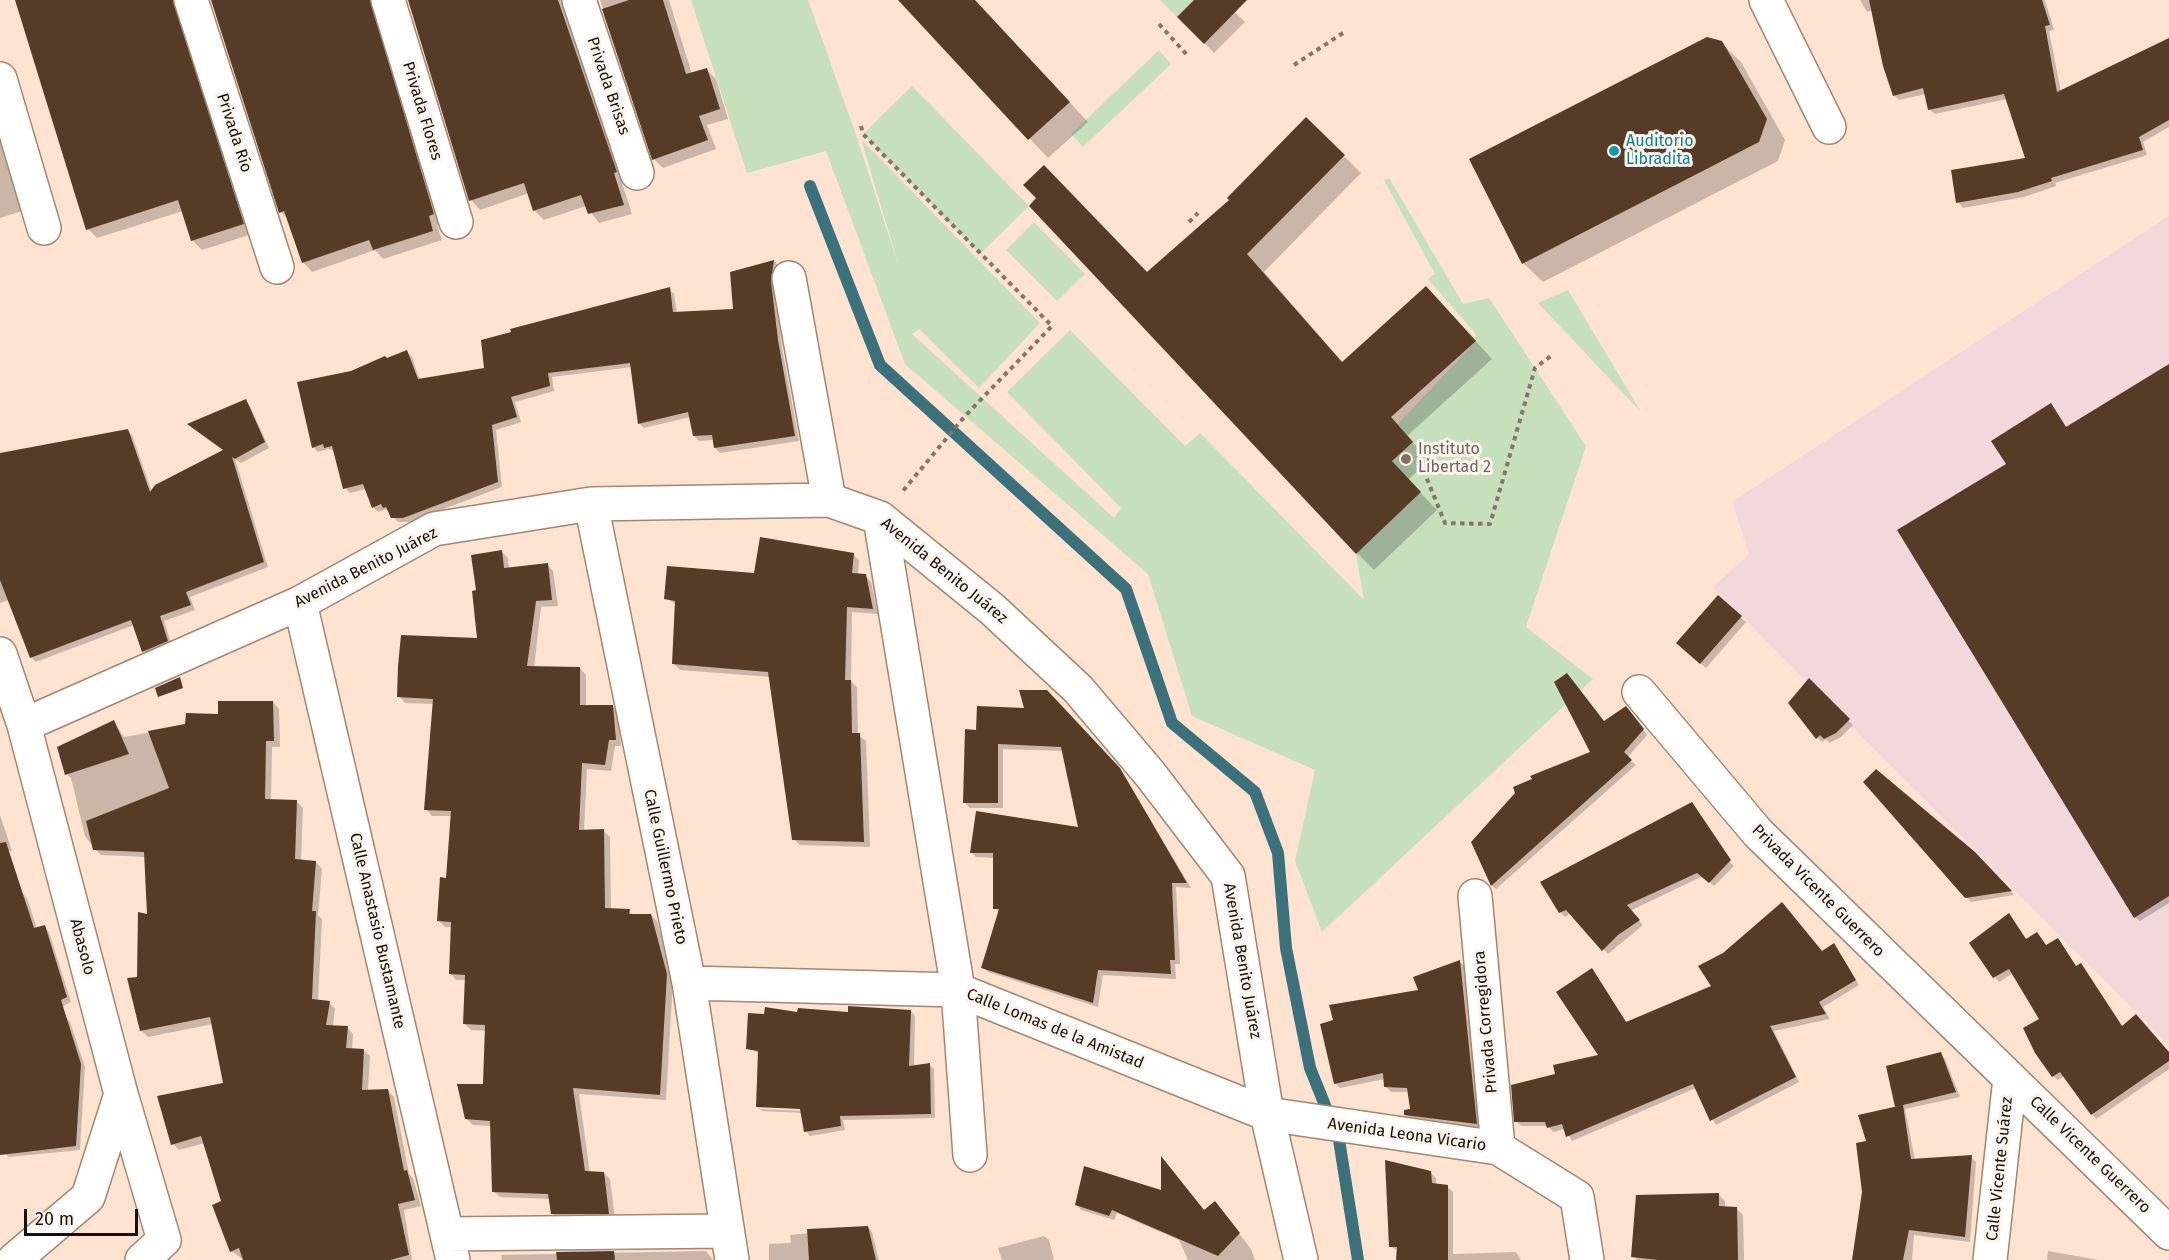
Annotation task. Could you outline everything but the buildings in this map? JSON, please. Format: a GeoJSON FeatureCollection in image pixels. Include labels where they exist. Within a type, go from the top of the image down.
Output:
{"type":"FeatureCollection","features":[{"type":"Feature","properties":{"kind":"street","name":"Privada Río"},"geometry":{"type":"LineString","coordinates":[[191,0],[277,267]]}},
{"type":"Feature","properties":{"kind":"street","name":"Privada Flores"},"geometry":{"type":"LineString","coordinates":[[388,0],[456,222]]}},
{"type":"Feature","properties":{"kind":"street","name":"Privada Brisas"},"geometry":{"type":"LineString","coordinates":[[579,0],[638,173]]}},
{"type":"Feature","properties":{"kind":"street"},"geometry":{"type":"LineString","coordinates":[[1766,0],[1829,127]]}},
{"type":"Feature","properties":{"kind":"street"},"geometry":{"type":"LineString","coordinates":[[0,80],[44,228]]}},
{"type":"Feature","properties":{"kind":"street"},"geometry":{"type":"LineString","coordinates":[[789,278],[829,500]]}},
{"type":"Feature","properties":{"kind":"street","name":"Avenida Benito Juárez"},"geometry":{"type":"LineString","coordinates":[[24,725],[300,603],[434,529],[591,504],[829,500],[880,518],[992,609],[1078,689],[1150,774],[1228,876],[1267,1114],[1301,1260]]}},
{"type":"Feature","properties":{"kind":"street","name":"Calle Guillermo Prieto"},"geometry":{"type":"LineString","coordinates":[[450,1247],[728,1246],[689,982],[591,504]]}},
{"type":"Feature","properties":{"kind":"street"},"geometry":{"type":"LineString","coordinates":[[880,518],[958,990],[970,1155]]}},
{"type":"Feature","properties":{"kind":"street","name":"Calle Anastasio Bustamante"},"geometry":{"type":"LineString","coordinates":[[300,603],[450,1247]]}},
{"type":"Feature","properties":{"kind":"street","name":"Abasolo"},"geometry":{"type":"LineString","coordinates":[[0,654],[24,725],[121,1094],[153,1250]]}},
{"type":"Feature","properties":{"kind":"street","name":"Privada Vicente Guerrero"},"geometry":{"type":"LineString","coordinates":[[1639,692],[1758,833],[2010,1078]]}},
{"type":"Feature","properties":{"kind":"street","name":"Privada Corregidora"},"geometry":{"type":"LineString","coordinates":[[1475,896],[1497,1148]]}},
{"type":"Feature","properties":{"kind":"street","name":"Calle Lomas de la Amistad"},"geometry":{"type":"LineString","coordinates":[[689,982],[958,990],[1267,1114]]}},
{"type":"Feature","properties":{"kind":"street","name":"Calle Vicente Guerrero"},"geometry":{"type":"LineString","coordinates":[[2010,1078],[2169,1233]]}},
{"type":"Feature","properties":{"kind":"street","name":"Calle Vicente Suárez"},"geometry":{"type":"LineString","coordinates":[[1990,1260],[2010,1078]]}},
{"type":"Feature","properties":{"kind":"street"},"geometry":{"type":"LineString","coordinates":[[14,1260],[88,1197],[121,1094]]}},
{"type":"Feature","properties":{"kind":"street","name":"Avenida Leona Vicario"},"geometry":{"type":"LineString","coordinates":[[1267,1114],[1497,1148],[1576,1197],[1587,1260]]}},
{"type":"Feature","properties":{"kind":"path"},"geometry":{"type":"LineString","coordinates":[[1159,24],[1188,56]]}},
{"type":"Feature","properties":{"kind":"path"},"geometry":{"type":"LineString","coordinates":[[1294,65],[1343,33]]}},
{"type":"Feature","properties":{"kind":"path"},"geometry":{"type":"LineString","coordinates":[[861,126],[863,134],[1052,326],[954,430],[916,476]]}},
{"type":"Feature","properties":{"kind":"path"},"geometry":{"type":"LineString","coordinates":[[1189,222],[1198,213]]}},
{"type":"Feature","properties":{"kind":"path"},"geometry":{"type":"LineString","coordinates":[[1420,462],[1445,523],[1490,524],[1535,368],[1552,355]]}},
{"type":"Feature","properties":{"kind":"shaded area"},"geometry":{"type":"Polygon","coordinates":[[[2169,216],[2169,1045],[1713,587],[1749,554],[1732,502],[2169,216]]]}},
{"type":"Feature","properties":{"kind":"green space"},"geometry":{"type":"Polygon","coordinates":[[[691,0],[808,0],[855,132],[900,270],[861,139],[1040,323],[979,388],[919,329],[912,334],[1114,518],[1121,508],[1007,392],[1070,330],[1185,446],[1200,433],[1364,600],[1356,554],[1421,492],[1392,461],[1413,442],[1397,425],[1476,341],[1475,333],[1428,279],[1435,274],[1384,180],[1389,178],[1463,304],[1489,298],[1586,446],[1526,627],[1593,679],[1322,932],[1295,861],[1315,770],[1192,716],[1148,574],[905,364],[826,151],[747,173],[691,0]]]}},
{"type":"Feature","properties":{"kind":"green space"},"geometry":{"type":"Polygon","coordinates":[[[1160,0],[1194,0],[1177,17],[1160,0]]]}},
{"type":"Feature","properties":{"kind":"green space"},"geometry":{"type":"Polygon","coordinates":[[[1159,50],[1171,64],[1083,147],[1071,134],[1159,50]]]}},
{"type":"Feature","properties":{"kind":"green space"},"geometry":{"type":"Polygon","coordinates":[[[912,86],[1029,206],[980,254],[863,134],[912,86]]]}},
{"type":"Feature","properties":{"kind":"green space"},"geometry":{"type":"Polygon","coordinates":[[[1034,222],[1085,274],[1057,301],[1006,250],[1034,222]]]}},
{"type":"Feature","properties":{"kind":"green space"},"geometry":{"type":"Polygon","coordinates":[[[1568,290],[1641,412],[1538,303],[1568,290]]]}},
{"type":"Feature","properties":{"kind":"waterway"},"geometry":{"type":"LineString","coordinates":[[810,186],[880,365],[1126,589],[1172,723],[1255,792],[1278,853],[1286,948],[1310,1068],[1339,1140],[1358,1260]]}},
{"type":"Feature","properties":{"kind":"place","name":"Auditorio Libradita"},"geometry":{"type":"Point","coordinates":[1614,151]}},
{"type":"Feature","properties":{"kind":"place","name":"Instituto Libertad 2"},"geometry":{"type":"Point","coordinates":[1406,459]}}]}
